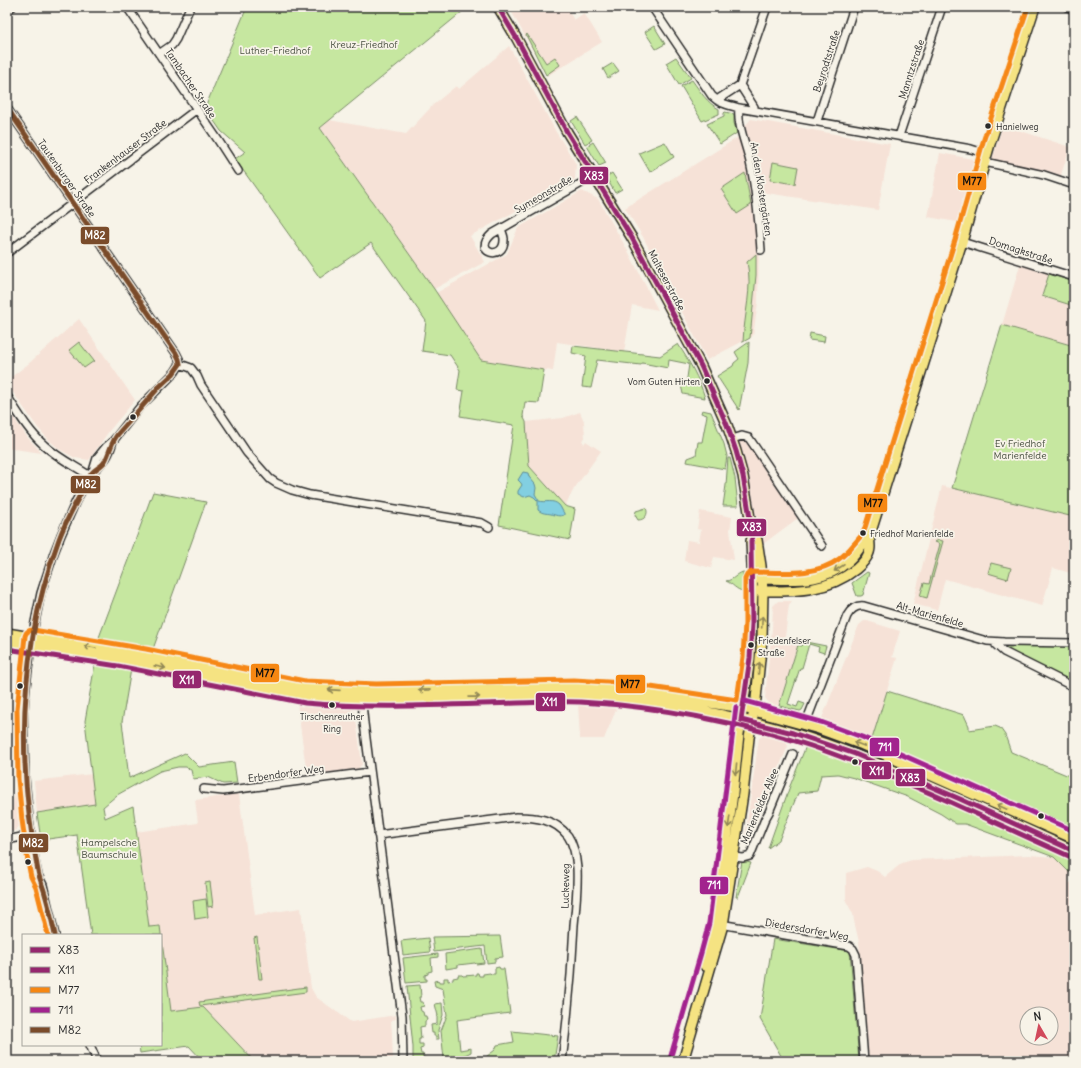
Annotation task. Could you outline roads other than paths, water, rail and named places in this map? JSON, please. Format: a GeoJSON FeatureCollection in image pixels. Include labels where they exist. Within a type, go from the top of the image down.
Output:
{"type":"FeatureCollection","features":[{"type":"Feature","properties":{"kind":"main road","name":"Malteserstraße"},"geometry":{"type":"LineString","coordinates":[[498,7],[517,39],[558,116],[629,232],[693,351],[712,390],[732,439]]}},
{"type":"Feature","properties":{"kind":"main road"},"geometry":{"type":"LineString","coordinates":[[753,591],[806,590],[825,586],[841,580],[860,566],[865,560],[870,548],[869,538],[962,242],[986,158],[1036,7]]}},
{"type":"Feature","properties":{"kind":"main road"},"geometry":{"type":"LineString","coordinates":[[683,1061],[720,924],[729,856],[757,697],[763,591],[761,566],[757,540],[753,536],[743,476],[732,439]]}},
{"type":"Feature","properties":{"kind":"main road"},"geometry":{"type":"LineString","coordinates":[[729,856],[741,720],[750,658],[753,591],[750,541],[753,536]]}},
{"type":"Feature","properties":{"kind":"main road"},"geometry":{"type":"LineString","coordinates":[[752,579],[805,579],[826,575],[840,568],[850,560],[869,538]]}},
{"type":"Feature","properties":{"kind":"main road"},"geometry":{"type":"LineString","coordinates":[[7,633],[31,641]]}},
{"type":"Feature","properties":{"kind":"main road"},"geometry":{"type":"LineString","coordinates":[[7,642],[31,641],[158,658],[304,688],[361,695],[604,696],[703,711],[801,736],[855,754],[895,770],[1074,850]]}},
{"type":"Feature","properties":{"kind":"main road"},"geometry":{"type":"LineString","coordinates":[[361,695],[574,687],[623,690],[743,708],[825,731],[878,752],[1074,839]]}},
{"type":"Feature","properties":{"kind":"main road"},"geometry":{"type":"LineString","coordinates":[[801,736],[805,725]]}},
{"type":"Feature","properties":{"kind":"main road"},"geometry":{"type":"LineString","coordinates":[[677,1061],[708,956],[720,924]]}},
{"type":"Feature","properties":{"kind":"street"},"geometry":{"type":"LineString","coordinates":[[7,10],[12,7]]}},
{"type":"Feature","properties":{"kind":"street","name":"Tambacher Straße"},"geometry":{"type":"LineString","coordinates":[[127,7],[238,171]]}},
{"type":"Feature","properties":{"kind":"street"},"geometry":{"type":"LineString","coordinates":[[159,54],[172,45],[190,7]]}},
{"type":"Feature","properties":{"kind":"street"},"geometry":{"type":"LineString","coordinates":[[652,7],[712,96],[723,104],[977,150],[986,158],[1074,185]]}},
{"type":"Feature","properties":{"kind":"street"},"geometry":{"type":"LineString","coordinates":[[718,101],[720,98],[740,85],[767,7]]}},
{"type":"Feature","properties":{"kind":"street","name":"Beyrodtstraße"},"geometry":{"type":"LineString","coordinates":[[817,121],[854,7]]}},
{"type":"Feature","properties":{"kind":"street","name":"Manntzstraße"},"geometry":{"type":"LineString","coordinates":[[899,136],[942,7]]}},
{"type":"Feature","properties":{"kind":"street"},"geometry":{"type":"LineString","coordinates":[[1067,7],[1074,9]]}},
{"type":"Feature","properties":{"kind":"street"},"geometry":{"type":"LineString","coordinates":[[740,85],[754,107],[753,110]]}},
{"type":"Feature","properties":{"kind":"street","name":"Tautenburger Straße"},"geometry":{"type":"LineString","coordinates":[[7,108],[125,278],[177,355],[180,364]]}},
{"type":"Feature","properties":{"kind":"street","name":"An den Klostergärten"},"geometry":{"type":"LineString","coordinates":[[739,108],[739,119],[750,163],[761,250]]}},
{"type":"Feature","properties":{"kind":"street","name":"Frankenhauser Straße"},"geometry":{"type":"LineString","coordinates":[[7,253],[197,109]]}},
{"type":"Feature","properties":{"kind":"street","name":"Symeonstraße"},"geometry":{"type":"LineString","coordinates":[[502,229],[594,176]]}},
{"type":"Feature","properties":{"kind":"street","name":"Domagkstraße"},"geometry":{"type":"LineString","coordinates":[[962,242],[1074,278]]}},
{"type":"Feature","properties":{"kind":"street"},"geometry":{"type":"LineString","coordinates":[[55,934],[43,885],[38,875],[31,835],[26,789],[24,742],[24,709],[31,641],[41,593],[54,552],[67,520],[92,474],[97,458],[113,441],[140,407],[175,372],[180,364],[191,368],[240,443],[272,480],[283,487],[310,496],[482,523],[489,527]]}},
{"type":"Feature","properties":{"kind":"street"},"geometry":{"type":"LineString","coordinates":[[7,396],[34,435],[43,444],[52,452],[92,474]]}},
{"type":"Feature","properties":{"kind":"street"},"geometry":{"type":"LineString","coordinates":[[732,439],[742,436],[749,438],[822,546]]}},
{"type":"Feature","properties":{"kind":"street","name":"Alt-Marienfelde"},"geometry":{"type":"LineString","coordinates":[[805,725],[847,616],[852,608],[858,606],[864,606],[987,641],[1074,643]]}},
{"type":"Feature","properties":{"kind":"street"},"geometry":{"type":"LineString","coordinates":[[997,642],[996,645],[1004,652],[1074,687]]}},
{"type":"Feature","properties":{"kind":"street"},"geometry":{"type":"LineString","coordinates":[[361,695],[402,1016],[403,1061]]}},
{"type":"Feature","properties":{"kind":"street","name":"Marienfelder Allee"},"geometry":{"type":"LineString","coordinates":[[729,856],[744,858],[750,856],[793,754]]}},
{"type":"Feature","properties":{"kind":"street","name":"Erbendorfer Weg"},"geometry":{"type":"LineString","coordinates":[[204,789],[224,791],[370,772]]}},
{"type":"Feature","properties":{"kind":"street","name":"Luckeweg"},"geometry":{"type":"LineString","coordinates":[[378,835],[516,817],[532,817],[550,822],[560,828],[567,835],[575,854],[577,878],[569,999],[562,1061]]}},
{"type":"Feature","properties":{"kind":"street"},"geometry":{"type":"LineString","coordinates":[[7,840],[31,835]]}},
{"type":"Feature","properties":{"kind":"street","name":"Diedersdorfer Weg"},"geometry":{"type":"LineString","coordinates":[[720,924],[849,946],[853,949],[856,955],[864,1061]]}},
{"type":"Feature","properties":{"kind":"street"},"geometry":{"type":"LineString","coordinates":[[90,1046],[97,1061]]}},
{"type":"Feature","properties":{"kind":"water"},"geometry":{"type":"Polygon","coordinates":[[[523,472],[528,473],[529,477],[535,484],[535,494],[539,501],[557,503],[564,515],[559,516],[541,512],[538,510],[538,501],[534,497],[530,495],[524,497],[518,494],[518,491],[522,485],[518,480],[523,472]]]}},
{"type":"Feature","properties":{"kind":"place","name":"Hanielweg"},"geometry":{"type":"Point","coordinates":[988,126]}},
{"type":"Feature","properties":{"kind":"place","name":"Vom Guten Hirten"},"geometry":{"type":"Point","coordinates":[707,381]}},
{"type":"Feature","properties":{"kind":"place","name":"Friedhof Marienfelde"},"geometry":{"type":"Point","coordinates":[863,533]}},
{"type":"Feature","properties":{"kind":"place","name":"Friedenfelser Straße"},"geometry":{"type":"Point","coordinates":[751,645]}},
{"type":"Feature","properties":{"kind":"place","name":"Tirschenreuther Ring"},"geometry":{"type":"Point","coordinates":[332,705]}},
{"type":"Feature","properties":{"kind":"park label","name":"Kreuz-Friedhof"},"geometry":{"type":"Point","coordinates":[364,44]}},
{"type":"Feature","properties":{"kind":"park label","name":"Luther-Friedhof"},"geometry":{"type":"Point","coordinates":[275,50]}},
{"type":"Feature","properties":{"kind":"park label","name":"Ev Friedhof Marienfelde"},"geometry":{"type":"Point","coordinates":[1020,448]}},
{"type":"Feature","properties":{"kind":"park label","name":"Hampelsche Baumschule"},"geometry":{"type":"Point","coordinates":[109,848]}}]}
